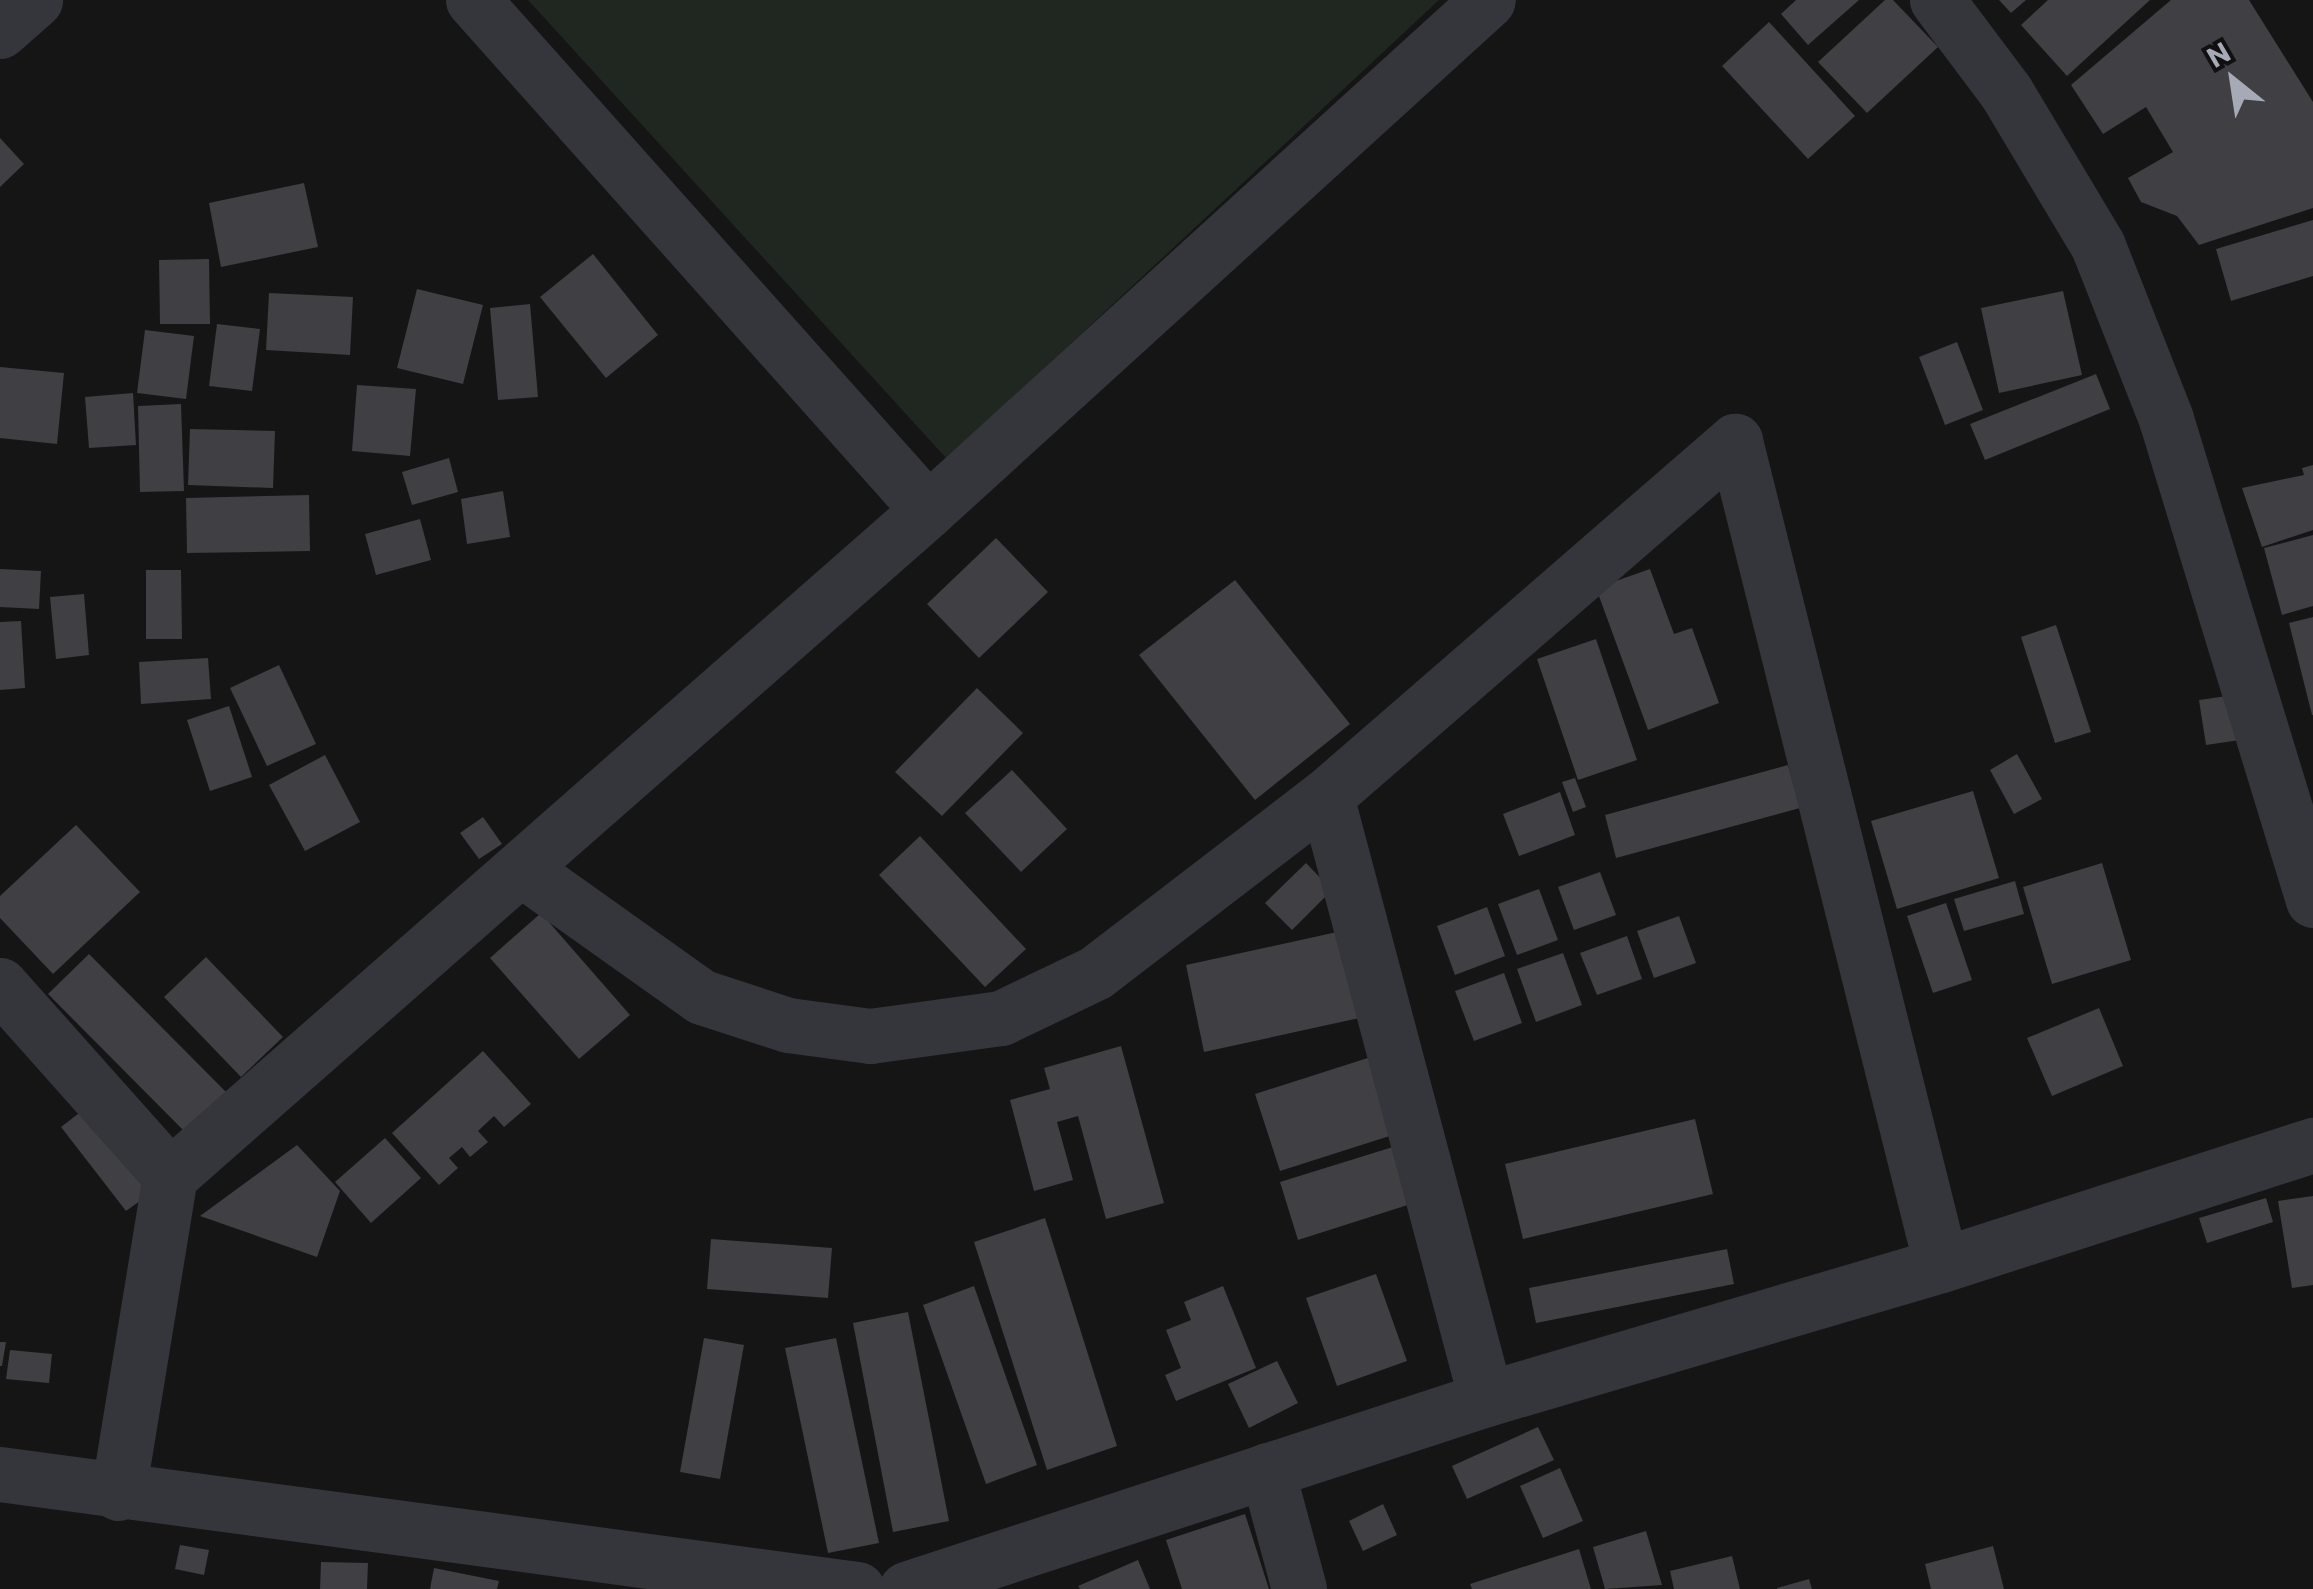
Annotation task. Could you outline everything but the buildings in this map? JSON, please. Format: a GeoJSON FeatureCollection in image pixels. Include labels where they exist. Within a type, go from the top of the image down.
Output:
{"type":"FeatureCollection","features":[{"type":"Feature","properties":{"kind":"street"},"geometry":{"type":"LineString","coordinates":[[0,31],[35,0]]}},
{"type":"Feature","properties":{"kind":"street"},"geometry":{"type":"LineString","coordinates":[[473,0],[928,510]]}},
{"type":"Feature","properties":{"kind":"street"},"geometry":{"type":"LineString","coordinates":[[118,1492],[170,1176],[523,870],[928,510],[1488,0]]}},
{"type":"Feature","properties":{"kind":"street"},"geometry":{"type":"LineString","coordinates":[[1937,0],[2006,92],[2098,246],[2166,420],[2313,900]]}},
{"type":"Feature","properties":{"kind":"street"},"geometry":{"type":"LineString","coordinates":[[523,870],[702,997],[788,1026],[890,1034],[984,1021],[1050,1000],[1095,973],[1326,796],[1734,441],[1942,1265]]}},
{"type":"Feature","properties":{"kind":"street"},"geometry":{"type":"LineString","coordinates":[[1326,796],[1486,1399]]}},
{"type":"Feature","properties":{"kind":"street"},"geometry":{"type":"LineString","coordinates":[[0,986],[170,1176]]}},
{"type":"Feature","properties":{"kind":"street"},"geometry":{"type":"LineString","coordinates":[[906,1589],[1486,1399],[1942,1265],[2313,1146]]}},
{"type":"Feature","properties":{"kind":"street"},"geometry":{"type":"LineString","coordinates":[[1267,1470],[1299,1589]]}},
{"type":"Feature","properties":{"kind":"street"},"geometry":{"type":"LineString","coordinates":[[0,1474],[857,1589]]}},
{"type":"Feature","properties":{"kind":"shaded area"},"geometry":{"type":"Polygon","coordinates":[[[528,0],[1439,0],[947,459],[528,0]]]}}]}
